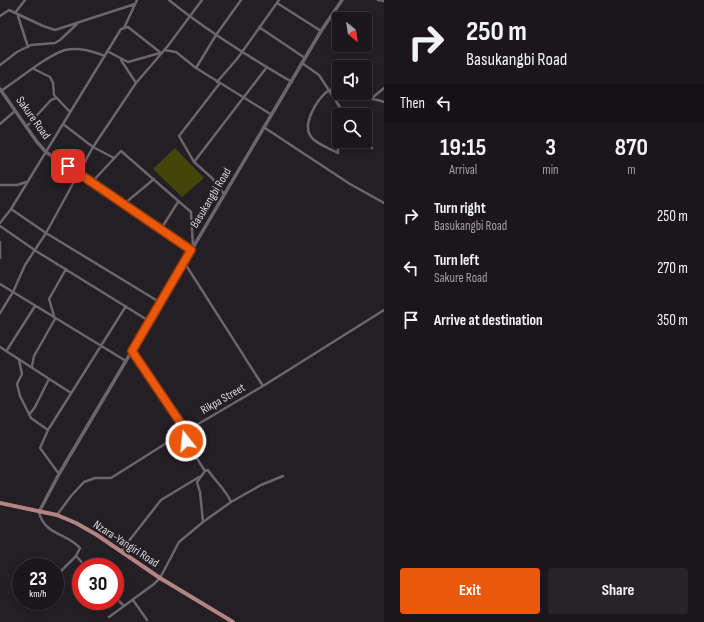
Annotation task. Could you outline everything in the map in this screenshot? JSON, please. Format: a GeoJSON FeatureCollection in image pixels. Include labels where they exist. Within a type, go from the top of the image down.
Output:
{"type":"FeatureCollection","features":[{"type":"Feature","properties":{"kind":"main road","name":"Nzara-Yangiri Road"},"geometry":{"type":"LineString","coordinates":[[0,503],[57,515],[97,535],[160,578],[233,622]]}},
{"type":"Feature","properties":{"kind":"street"},"geometry":{"type":"LineString","coordinates":[[15,13],[24,0]]}},
{"type":"Feature","properties":{"kind":"street"},"geometry":{"type":"LineString","coordinates":[[137,0],[124,28],[108,51],[11,209],[0,224],[36,251],[150,321]]}},
{"type":"Feature","properties":{"kind":"street"},"geometry":{"type":"LineString","coordinates":[[169,0],[190,17],[241,52],[292,82]]}},
{"type":"Feature","properties":{"kind":"street"},"geometry":{"type":"LineString","coordinates":[[0,313],[13,292],[25,265],[36,251],[93,147],[136,83],[164,50],[202,0]]}},
{"type":"Feature","properties":{"kind":"street"},"geometry":{"type":"LineString","coordinates":[[196,68],[216,35],[241,0]]}},
{"type":"Feature","properties":{"kind":"street","name":"Basukangbi Road"},"geometry":{"type":"LineString","coordinates":[[39,512],[59,474],[161,303],[193,246],[265,128],[321,31],[342,0]]}},
{"type":"Feature","properties":{"kind":"street"},"geometry":{"type":"LineString","coordinates":[[378,0],[384,1]]}},
{"type":"Feature","properties":{"kind":"street"},"geometry":{"type":"LineString","coordinates":[[224,195],[212,178],[194,162],[180,136],[278,1],[321,31]]}},
{"type":"Feature","properties":{"kind":"street"},"geometry":{"type":"LineString","coordinates":[[0,16],[9,10],[55,30],[135,4]]}},
{"type":"Feature","properties":{"kind":"street"},"geometry":{"type":"LineString","coordinates":[[18,15],[28,47]]}},
{"type":"Feature","properties":{"kind":"street"},"geometry":{"type":"LineString","coordinates":[[0,65],[28,47],[39,44],[54,43],[60,40],[78,22]]}},
{"type":"Feature","properties":{"kind":"street"},"geometry":{"type":"LineString","coordinates":[[124,28],[128,27],[161,53]]}},
{"type":"Feature","properties":{"kind":"street"},"geometry":{"type":"LineString","coordinates":[[259,27],[305,58]]}},
{"type":"Feature","properties":{"kind":"street"},"geometry":{"type":"LineString","coordinates":[[1,90],[53,55],[65,50],[91,50],[105,56]]}},
{"type":"Feature","properties":{"kind":"street"},"geometry":{"type":"LineString","coordinates":[[164,50],[176,52],[196,68],[272,115]]}},
{"type":"Feature","properties":{"kind":"street"},"geometry":{"type":"LineString","coordinates":[[108,51],[128,62],[161,53]]}},
{"type":"Feature","properties":{"kind":"street"},"geometry":{"type":"LineString","coordinates":[[120,58],[136,83]]}},
{"type":"Feature","properties":{"kind":"street"},"geometry":{"type":"LineString","coordinates":[[302,63],[319,75],[341,108]]}},
{"type":"Feature","properties":{"kind":"street"},"geometry":{"type":"LineString","coordinates":[[194,162],[266,67]]}},
{"type":"Feature","properties":{"kind":"street"},"geometry":{"type":"LineString","coordinates":[[34,69],[50,77],[56,98],[70,112]]}},
{"type":"Feature","properties":{"kind":"street"},"geometry":{"type":"LineString","coordinates":[[372,98],[384,88]]}},
{"type":"Feature","properties":{"kind":"street","name":"Sakure Road"},"geometry":{"type":"LineString","coordinates":[[1,90],[26,127],[46,152],[191,250]]}},
{"type":"Feature","properties":{"kind":"street"},"geometry":{"type":"LineString","coordinates":[[329,90],[321,95],[311,113],[308,130],[313,138],[338,153],[338,148]]}},
{"type":"Feature","properties":{"kind":"street"},"geometry":{"type":"LineString","coordinates":[[26,127],[51,100],[56,98]]}},
{"type":"Feature","properties":{"kind":"street"},"geometry":{"type":"LineString","coordinates":[[372,98],[384,102]]}},
{"type":"Feature","properties":{"kind":"street"},"geometry":{"type":"LineString","coordinates":[[0,124],[15,111]]}},
{"type":"Feature","properties":{"kind":"street"},"geometry":{"type":"LineString","coordinates":[[63,124],[93,147],[114,158]]}},
{"type":"Feature","properties":{"kind":"street"},"geometry":{"type":"LineString","coordinates":[[265,128],[350,184],[384,203]]}},
{"type":"Feature","properties":{"kind":"street"},"geometry":{"type":"LineString","coordinates":[[92,182],[121,151],[191,212],[193,246]]}},
{"type":"Feature","properties":{"kind":"street"},"geometry":{"type":"LineString","coordinates":[[124,204],[154,179]]}},
{"type":"Feature","properties":{"kind":"street"},"geometry":{"type":"LineString","coordinates":[[0,185],[17,185],[27,181]]}},
{"type":"Feature","properties":{"kind":"street"},"geometry":{"type":"LineString","coordinates":[[161,230],[178,202]]}},
{"type":"Feature","properties":{"kind":"street"},"geometry":{"type":"LineString","coordinates":[[11,209],[46,233],[161,303]]}},
{"type":"Feature","properties":{"kind":"street"},"geometry":{"type":"LineString","coordinates":[[0,242],[0,258]]}},
{"type":"Feature","properties":{"kind":"street"},"geometry":{"type":"LineString","coordinates":[[184,262],[263,386]]}},
{"type":"Feature","properties":{"kind":"street"},"geometry":{"type":"LineString","coordinates":[[32,366],[34,356],[55,319],[49,299],[66,270]]}},
{"type":"Feature","properties":{"kind":"street"},"geometry":{"type":"LineString","coordinates":[[0,284],[126,361]]}},
{"type":"Feature","properties":{"kind":"street"},"geometry":{"type":"LineString","coordinates":[[6,350],[35,306]]}},
{"type":"Feature","properties":{"kind":"street"},"geometry":{"type":"LineString","coordinates":[[59,474],[40,448],[48,430],[126,306]]}},
{"type":"Feature","properties":{"kind":"street","name":"Rikpa Street"},"geometry":{"type":"LineString","coordinates":[[57,515],[84,482],[95,478],[111,478],[186,431],[263,386],[384,310]]}},
{"type":"Feature","properties":{"kind":"street"},"geometry":{"type":"LineString","coordinates":[[0,347],[19,360],[32,366],[49,379],[72,393]]}},
{"type":"Feature","properties":{"kind":"street"},"geometry":{"type":"LineString","coordinates":[[132,351],[186,431],[186,441],[205,471],[208,470],[218,485],[228,494],[231,502]]}},
{"type":"Feature","properties":{"kind":"street"},"geometry":{"type":"LineString","coordinates":[[19,360],[22,374],[17,384],[18,392],[32,420],[48,430]]}},
{"type":"Feature","properties":{"kind":"street"},"geometry":{"type":"LineString","coordinates":[[29,415],[35,407],[49,379]]}},
{"type":"Feature","properties":{"kind":"street"},"geometry":{"type":"LineString","coordinates":[[203,522],[200,492],[197,482],[205,471]]}},
{"type":"Feature","properties":{"kind":"street"},"geometry":{"type":"LineString","coordinates":[[124,606],[148,591],[160,578],[179,542],[203,522],[231,502],[284,476]]}},
{"type":"Feature","properties":{"kind":"street"},"geometry":{"type":"LineString","coordinates":[[121,552],[161,500],[200,477]]}},
{"type":"Feature","properties":{"kind":"street"},"geometry":{"type":"LineString","coordinates":[[39,512],[41,521],[46,526],[80,547],[76,556],[64,568]]}},
{"type":"Feature","properties":{"kind":"street"},"geometry":{"type":"LineString","coordinates":[[133,600],[147,620]]}},
{"type":"Feature","properties":{"kind":"street"},"geometry":{"type":"LineString","coordinates":[[108,617],[118,610]]}},
{"type":"Feature","properties":{"kind":"green space"},"geometry":{"type":"Polygon","coordinates":[[[175,148],[204,178],[182,197],[153,169],[175,148]]]}},
{"type":"Feature","properties":{"kind":"route"},"geometry":{"type":"LineString","coordinates":[[68,166],[191,250],[132,351],[186,431],[186,441]]}}]}
